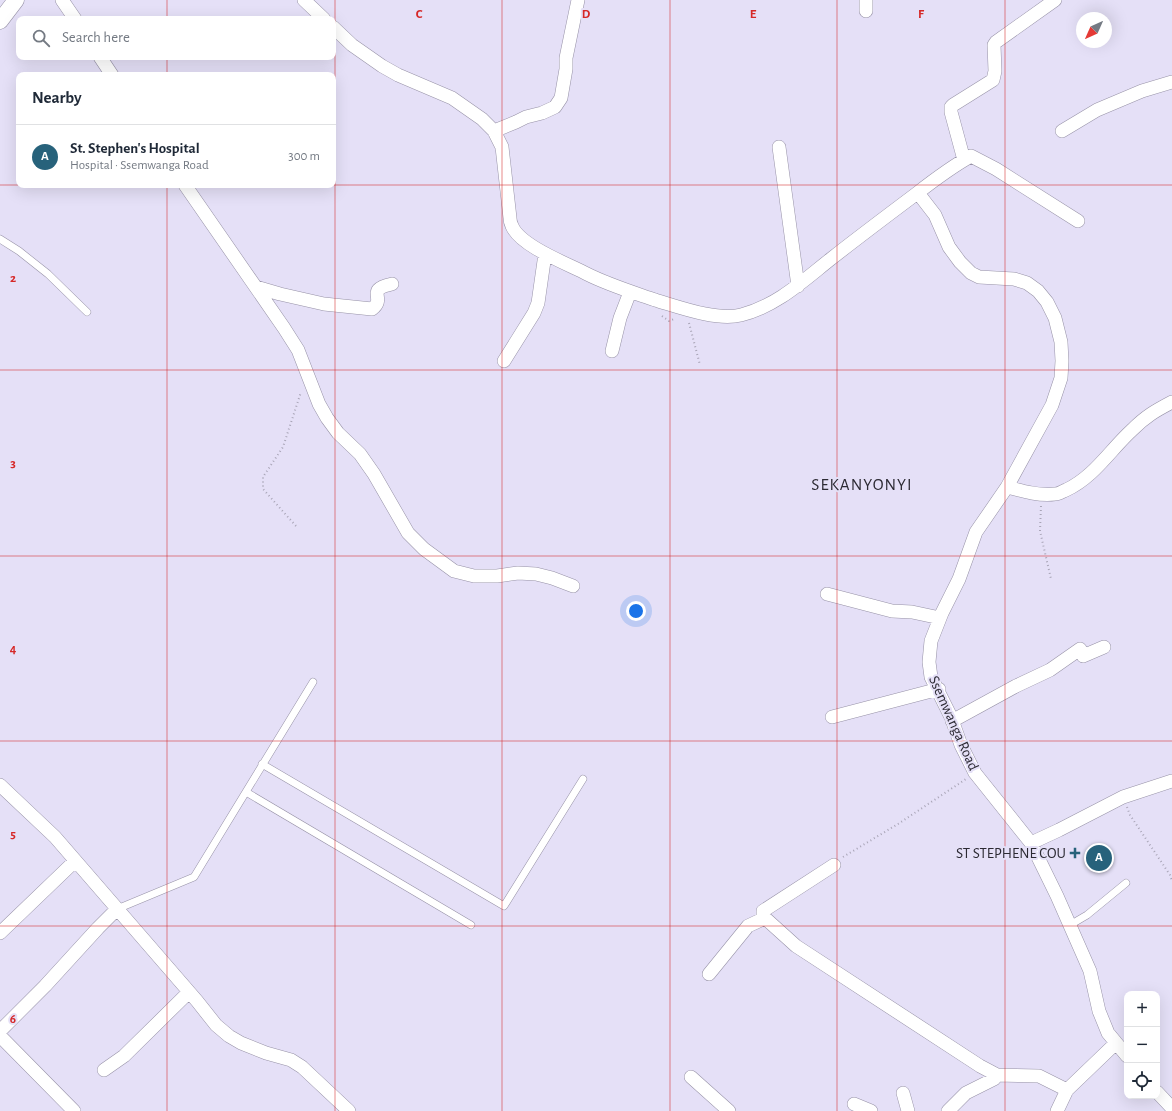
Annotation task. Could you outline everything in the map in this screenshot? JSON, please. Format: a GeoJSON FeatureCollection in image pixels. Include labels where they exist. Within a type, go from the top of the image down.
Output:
{"type":"FeatureCollection","features":[{"type":"Feature","properties":{"kind":"street"},"geometry":{"type":"LineString","coordinates":[[0,21],[16,0]]}},
{"type":"Feature","properties":{"kind":"street"},"geometry":{"type":"LineString","coordinates":[[62,0],[73,16]]}},
{"type":"Feature","properties":{"kind":"street"},"geometry":{"type":"LineString","coordinates":[[304,0],[321,16]]}},
{"type":"Feature","properties":{"kind":"street"},"geometry":{"type":"LineString","coordinates":[[494,131],[526,117],[542,113],[554,107],[561,98],[566,69],[566,58],[578,0]]}},
{"type":"Feature","properties":{"kind":"street"},"geometry":{"type":"LineString","coordinates":[[964,160],[951,107],[993,80],[995,71],[994,45],[996,42],[1055,0]]}},
{"type":"Feature","properties":{"kind":"street"},"geometry":{"type":"LineString","coordinates":[[336,30],[352,45],[382,66],[398,75],[452,98],[482,119],[494,131],[502,147],[512,227],[526,243],[600,281],[691,311],[726,317],[740,315],[759,309],[798,286],[938,176],[971,156],[1078,221]]}},
{"type":"Feature","properties":{"kind":"street"},"geometry":{"type":"LineString","coordinates":[[102,60],[110,72]]}},
{"type":"Feature","properties":{"kind":"street"},"geometry":{"type":"LineString","coordinates":[[1062,131],[1097,110],[1142,91],[1172,82]]}},
{"type":"Feature","properties":{"kind":"street"},"geometry":{"type":"LineString","coordinates":[[779,147],[798,286]]}},
{"type":"Feature","properties":{"kind":"street"},"geometry":{"type":"LineString","coordinates":[[187,188],[298,350],[319,404],[327,418],[338,433],[360,454],[374,474],[408,533],[424,549],[454,571],[474,576],[497,576],[518,573],[536,574],[573,586]]}},
{"type":"Feature","properties":{"kind":"street","name":"Ssemwanga Road"},"geometry":{"type":"LineString","coordinates":[[918,193],[935,215],[949,247],[960,262],[971,273],[979,277],[1014,279],[1027,283],[1038,291],[1047,302],[1055,318],[1061,342],[1061,378],[1052,405],[1007,487],[976,532],[959,579],[940,618],[931,641],[929,662],[932,677],[952,720],[961,745],[975,773],[1030,843],[1058,896],[1090,972],[1099,1011],[1108,1032],[1124,1052]]}},
{"type":"Feature","properties":{"kind":"street"},"geometry":{"type":"LineString","coordinates":[[504,361],[534,313],[538,303],[545,254]]}},
{"type":"Feature","properties":{"kind":"street"},"geometry":{"type":"LineString","coordinates":[[256,287],[324,304],[372,309],[376,306],[377,290],[379,287],[392,284]]}},
{"type":"Feature","properties":{"kind":"street"},"geometry":{"type":"LineString","coordinates":[[612,351],[620,318],[630,292]]}},
{"type":"Feature","properties":{"kind":"street"},"geometry":{"type":"LineString","coordinates":[[1007,487],[1042,494],[1056,494],[1071,488],[1100,465],[1131,430],[1151,412],[1172,402]]}},
{"type":"Feature","properties":{"kind":"street"},"geometry":{"type":"LineString","coordinates":[[827,594],[892,611],[912,612],[940,618]]}},
{"type":"Feature","properties":{"kind":"street"},"geometry":{"type":"LineString","coordinates":[[952,720],[1050,670],[1080,649],[1083,656],[1104,647]]}},
{"type":"Feature","properties":{"kind":"street"},"geometry":{"type":"LineString","coordinates":[[832,717],[938,690]]}},
{"type":"Feature","properties":{"kind":"street"},"geometry":{"type":"LineString","coordinates":[[1030,843],[1059,830],[1123,797],[1172,781]]}},
{"type":"Feature","properties":{"kind":"street"},"geometry":{"type":"LineString","coordinates":[[0,785],[55,837],[216,1025],[229,1036],[241,1043],[291,1060],[302,1066],[349,1111]]}},
{"type":"Feature","properties":{"kind":"street"},"geometry":{"type":"LineString","coordinates":[[0,932],[74,861]]}},
{"type":"Feature","properties":{"kind":"street"},"geometry":{"type":"LineString","coordinates":[[834,865],[763,911],[765,918],[796,946],[952,1048],[997,1075],[1039,1076],[1067,1090]]}},
{"type":"Feature","properties":{"kind":"street"},"geometry":{"type":"LineString","coordinates":[[0,1031],[45,986],[117,909]]}},
{"type":"Feature","properties":{"kind":"street"},"geometry":{"type":"LineString","coordinates":[[709,974],[748,926],[765,918]]}},
{"type":"Feature","properties":{"kind":"street"},"geometry":{"type":"LineString","coordinates":[[104,1070],[124,1056],[189,992]]}},
{"type":"Feature","properties":{"kind":"street"},"geometry":{"type":"LineString","coordinates":[[0,1036],[74,1111]]}},
{"type":"Feature","properties":{"kind":"street"},"geometry":{"type":"LineString","coordinates":[[1057,1111],[1067,1090],[1116,1043]]}},
{"type":"Feature","properties":{"kind":"street"},"geometry":{"type":"LineString","coordinates":[[948,1111],[966,1093],[994,1079],[997,1075]]}},
{"type":"Feature","properties":{"kind":"street"},"geometry":{"type":"LineString","coordinates":[[691,1077],[729,1111]]}},
{"type":"Feature","properties":{"kind":"street"},"geometry":{"type":"LineString","coordinates":[[903,1093],[908,1111]]}},
{"type":"Feature","properties":{"kind":"street"},"geometry":{"type":"LineString","coordinates":[[1160,1095],[1172,1108]]}},
{"type":"Feature","properties":{"kind":"street"},"geometry":{"type":"LineString","coordinates":[[854,1104],[871,1111]]}},
{"type":"Feature","properties":{"kind":"lane"},"geometry":{"type":"LineString","coordinates":[[0,239],[19,251],[48,274],[87,312]]}},
{"type":"Feature","properties":{"kind":"lane"},"geometry":{"type":"LineString","coordinates":[[117,909],[194,878],[313,682]]}},
{"type":"Feature","properties":{"kind":"lane"},"geometry":{"type":"LineString","coordinates":[[262,764],[504,906],[583,779]]}},
{"type":"Feature","properties":{"kind":"lane"},"geometry":{"type":"LineString","coordinates":[[246,792],[471,925]]}},
{"type":"Feature","properties":{"kind":"lane"},"geometry":{"type":"LineString","coordinates":[[1070,926],[1087,916],[1126,883]]}},
{"type":"Feature","properties":{"kind":"path"},"geometry":{"type":"LineString","coordinates":[[687,318],[700,365]]}},
{"type":"Feature","properties":{"kind":"path"},"geometry":{"type":"LineString","coordinates":[[296,526],[262,489],[264,477],[283,447],[307,372]]}},
{"type":"Feature","properties":{"kind":"path"},"geometry":{"type":"LineString","coordinates":[[1042,494],[1040,531],[1051,580]]}},
{"type":"Feature","properties":{"kind":"path"},"geometry":{"type":"LineString","coordinates":[[834,865],[841,858],[898,824],[975,773]]}},
{"type":"Feature","properties":{"kind":"path"},"geometry":{"type":"LineString","coordinates":[[1123,797],[1130,815],[1156,852],[1172,881]]}},
{"type":"Feature","properties":{"kind":"place","name":"ST STEPHENE COU"},"geometry":{"type":"Point","coordinates":[1075,853]}},
{"type":"Feature","properties":{"kind":"place","name":"St. Stephen's Hospital"},"geometry":{"type":"Point","coordinates":[1099,858]}},
{"type":"Feature","properties":{"kind":"district","name":"SEKANYONYI"},"geometry":{"type":"Point","coordinates":[862,484]}}]}
